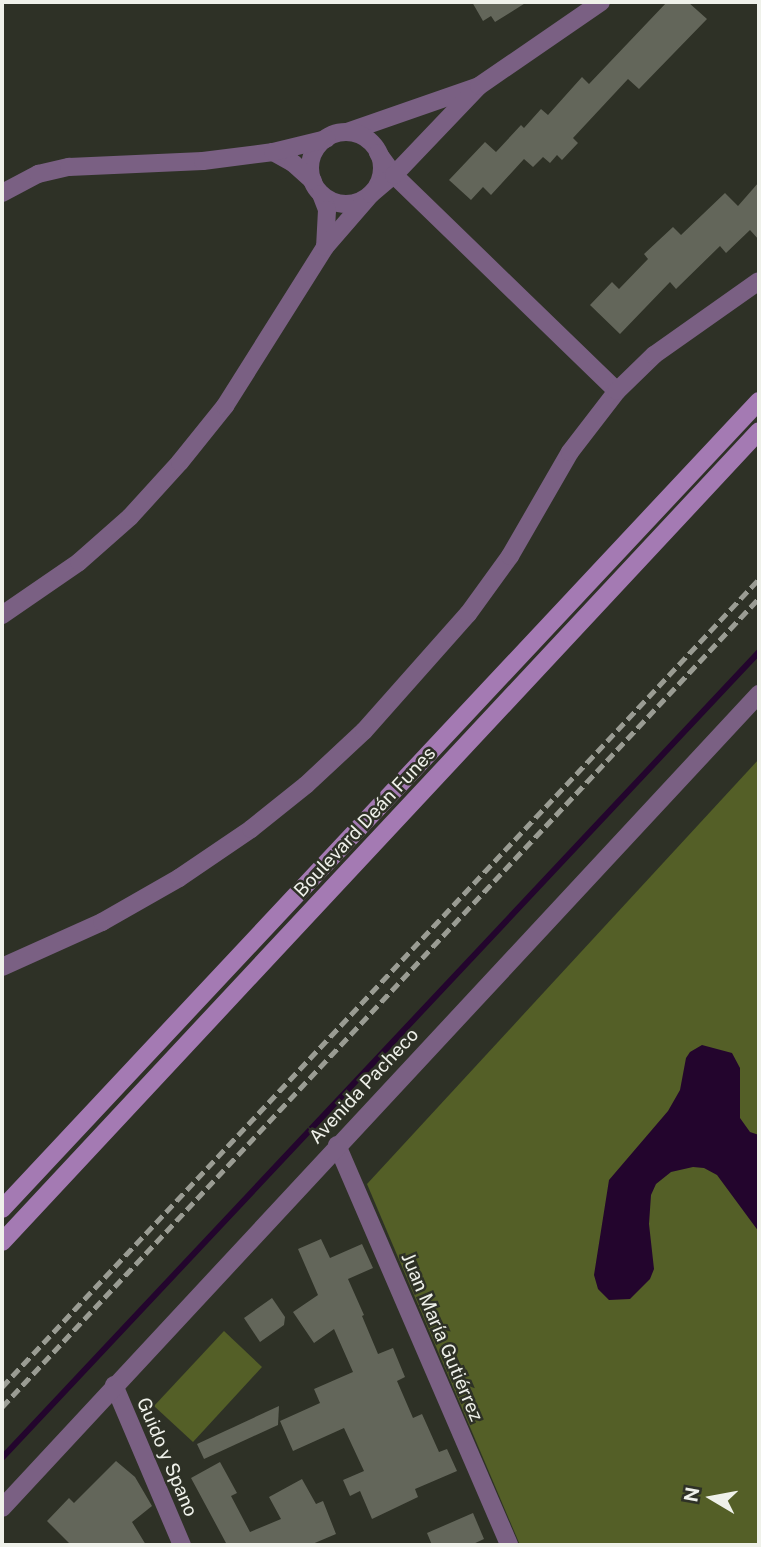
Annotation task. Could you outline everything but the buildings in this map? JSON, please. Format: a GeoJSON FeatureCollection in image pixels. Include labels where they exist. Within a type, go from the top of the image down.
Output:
{"type":"FeatureCollection","features":[{"type":"Feature","properties":{"kind":"main road","name":"Boulevard Deán Funes"},"geometry":{"type":"LineString","coordinates":[[2,1209],[759,401]]}},
{"type":"Feature","properties":{"kind":"main road","name":"Boulevard Deán Funes"},"geometry":{"type":"LineString","coordinates":[[2,1242],[759,430]]}},
{"type":"Feature","properties":{"kind":"street"},"geometry":{"type":"LineString","coordinates":[[2,615],[79,562],[130,517],[180,462],[225,406],[325,247],[371,194],[394,175],[479,86],[601,2]]}},
{"type":"Feature","properties":{"kind":"street"},"geometry":{"type":"LineString","coordinates":[[2,193],[38,174],[69,167],[203,161],[273,152],[326,139],[479,86]]}},
{"type":"Feature","properties":{"kind":"street"},"geometry":{"type":"LineString","coordinates":[[347,132],[365,138],[394,175],[617,391]]}},
{"type":"Feature","properties":{"kind":"street"},"geometry":{"type":"LineString","coordinates":[[325,247],[329,225],[317,188],[312,158],[326,139]]}},
{"type":"Feature","properties":{"kind":"street"},"geometry":{"type":"LineString","coordinates":[[273,152],[293,163],[330,201],[352,204],[371,194],[382,174],[378,153]]}},
{"type":"Feature","properties":{"kind":"street"},"geometry":{"type":"LineString","coordinates":[[2,967],[102,922],[179,878],[251,829],[365,731],[468,614],[510,556],[570,452],[617,391],[654,355],[759,281]]}},
{"type":"Feature","properties":{"kind":"street","name":"Avenida Pacheco"},"geometry":{"type":"LineString","coordinates":[[2,1508],[759,694]]}},
{"type":"Feature","properties":{"kind":"street","name":"Juan María Gutiérrez"},"geometry":{"type":"LineString","coordinates":[[337,1145],[509,1545]]}},
{"type":"Feature","properties":{"kind":"street","name":"Guido y Spano"},"geometry":{"type":"LineString","coordinates":[[114,1385],[182,1545]]}},
{"type":"Feature","properties":{"kind":"green space"},"geometry":{"type":"Polygon","coordinates":[[[759,759],[759,1545],[520,1545],[367,1184],[759,759]]]}},
{"type":"Feature","properties":{"kind":"green space"},"geometry":{"type":"Polygon","coordinates":[[[224,1331],[262,1367],[193,1442],[154,1406],[224,1331]]]}},
{"type":"Feature","properties":{"kind":"shaded area"},"geometry":{"type":"Polygon","coordinates":[[[702,1045],[732,1053],[740,1068],[740,1118],[750,1132],[759,1135],[759,1232],[717,1175],[704,1168],[693,1167],[671,1172],[656,1184],[651,1195],[649,1224],[654,1269],[650,1279],[630,1299],[609,1300],[598,1289],[594,1275],[609,1180],[668,1111],[680,1090],[686,1058],[690,1052],[702,1045]]]}},
{"type":"Feature","properties":{"kind":"waterway"},"geometry":{"type":"LineString","coordinates":[[2,1458],[759,652]]}},
{"type":"Feature","properties":{"kind":"railway"},"geometry":{"type":"LineString","coordinates":[[2,1387],[759,579]]}},
{"type":"Feature","properties":{"kind":"railway"},"geometry":{"type":"LineString","coordinates":[[2,1407],[759,598]]}}]}
